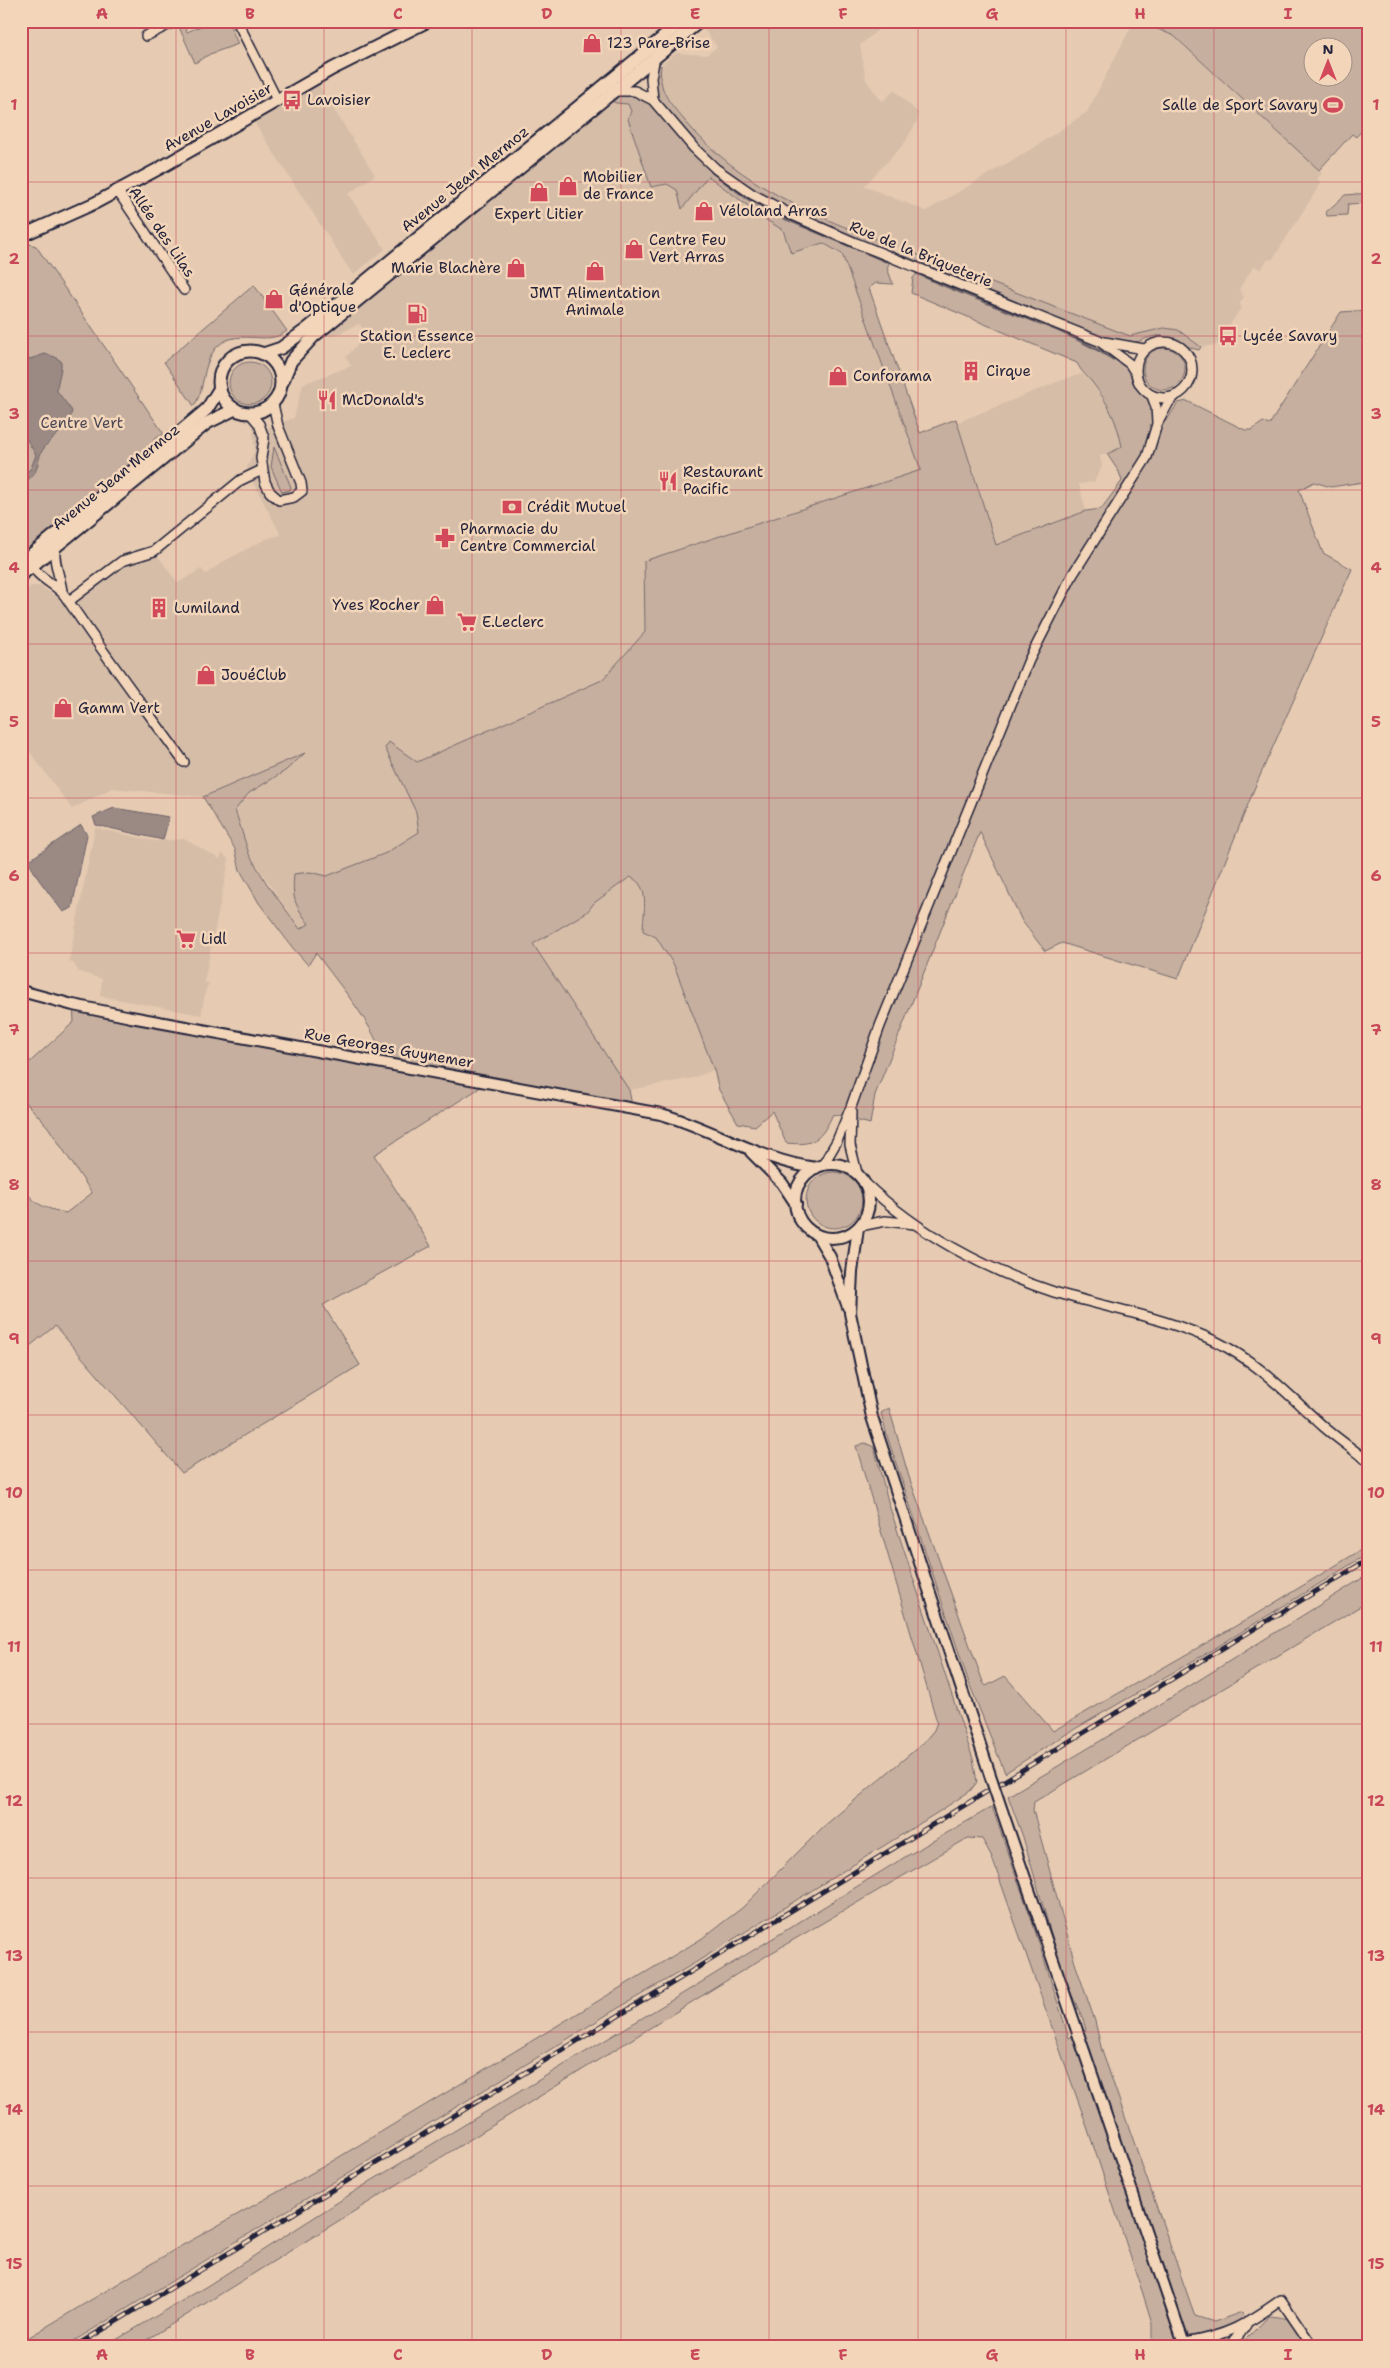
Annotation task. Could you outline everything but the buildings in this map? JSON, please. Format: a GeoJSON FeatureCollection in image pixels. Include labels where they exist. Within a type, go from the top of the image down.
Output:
{"type":"FeatureCollection","features":[{"type":"Feature","properties":{"kind":"main road","name":"Avenue Lavoisier"},"geometry":{"type":"LineString","coordinates":[[21,236],[95,203],[160,168],[277,100],[374,47],[428,21]]}},
{"type":"Feature","properties":{"kind":"main road","name":"Avenue Jean Mermoz"},"geometry":{"type":"LineString","coordinates":[[263,354],[281,348],[304,332],[683,21]]}},
{"type":"Feature","properties":{"kind":"main road","name":"Avenue Jean Mermoz"},"geometry":{"type":"LineString","coordinates":[[282,383],[291,361],[313,337],[700,21]]}},
{"type":"Feature","properties":{"kind":"main road"},"geometry":{"type":"LineString","coordinates":[[250,351],[263,354],[277,366],[282,383],[279,395],[273,404],[259,412],[250,413],[235,409],[225,400],[220,388],[220,374],[231,358],[250,351]]}},
{"type":"Feature","properties":{"kind":"main road","name":"Avenue Jean Mermoz"},"geometry":{"type":"LineString","coordinates":[[21,575],[27,564],[60,531],[207,409],[220,388]]}},
{"type":"Feature","properties":{"kind":"main road","name":"Avenue Jean Mermoz"},"geometry":{"type":"LineString","coordinates":[[27,564],[56,546],[207,423],[235,409]]}},
{"type":"Feature","properties":{"kind":"street"},"geometry":{"type":"LineString","coordinates":[[146,36],[176,21]]}},
{"type":"Feature","properties":{"kind":"street"},"geometry":{"type":"LineString","coordinates":[[237,21],[277,100]]}},
{"type":"Feature","properties":{"kind":"street"},"geometry":{"type":"LineString","coordinates":[[653,100],[651,78],[655,56]]}},
{"type":"Feature","properties":{"kind":"street"},"geometry":{"type":"LineString","coordinates":[[613,91],[635,91],[653,100]]}},
{"type":"Feature","properties":{"kind":"street","name":"Rue de la Briqueterie"},"geometry":{"type":"LineString","coordinates":[[653,100],[694,148],[716,169],[766,202],[848,240],[1099,341],[1144,349]]}},
{"type":"Feature","properties":{"kind":"street","name":"Allée des Lilas"},"geometry":{"type":"LineString","coordinates":[[117,190],[184,290]]}},
{"type":"Feature","properties":{"kind":"street","name":"Rue de la Briqueterie"},"geometry":{"type":"LineString","coordinates":[[1099,341],[1121,356],[1135,372]]}},
{"type":"Feature","properties":{"kind":"street"},"geometry":{"type":"LineString","coordinates":[[1155,342],[1168,342],[1180,346],[1188,356],[1192,368],[1190,380],[1185,390],[1175,396],[1164,398],[1152,396],[1141,388],[1135,372],[1137,359],[1144,349],[1155,342]]}},
{"type":"Feature","properties":{"kind":"street"},"geometry":{"type":"LineString","coordinates":[[1152,396],[1156,407],[1157,424]]}},
{"type":"Feature","properties":{"kind":"street"},"geometry":{"type":"LineString","coordinates":[[819,1167],[836,1141],[851,1107],[886,1010],[1029,660],[1073,574],[1147,457],[1157,424],[1175,396]]}},
{"type":"Feature","properties":{"kind":"street"},"geometry":{"type":"LineString","coordinates":[[250,413],[259,424],[264,438],[262,470],[270,492],[279,500],[294,496],[302,491],[278,426],[273,404]]}},
{"type":"Feature","properties":{"kind":"street"},"geometry":{"type":"LineString","coordinates":[[69,601],[122,562],[154,551],[241,480],[262,470]]}},
{"type":"Feature","properties":{"kind":"street"},"geometry":{"type":"LineString","coordinates":[[56,546],[54,554],[62,590]]}},
{"type":"Feature","properties":{"kind":"street"},"geometry":{"type":"LineString","coordinates":[[27,564],[62,590],[114,666],[184,762]]}},
{"type":"Feature","properties":{"kind":"street","name":"Rue Georges Guynemer"},"geometry":{"type":"LineString","coordinates":[[21,991],[73,1005],[131,1017],[662,1114],[686,1121],[775,1159],[819,1167]]}},
{"type":"Feature","properties":{"kind":"street"},"geometry":{"type":"LineString","coordinates":[[851,1107],[850,1145],[857,1174]]}},
{"type":"Feature","properties":{"kind":"street","name":"Rue Georges Guynemer"},"geometry":{"type":"LineString","coordinates":[[747,1148],[782,1183],[796,1204]]}},
{"type":"Feature","properties":{"kind":"street"},"geometry":{"type":"LineString","coordinates":[[1313,2347],[1281,2300],[1248,2324],[1214,2338],[1183,2345],[880,1445],[872,1417],[850,1313],[830,1257],[817,1235],[802,1222],[796,1204],[796,1193],[800,1183],[807,1174],[819,1167],[841,1165],[857,1174],[865,1183],[916,1224],[995,1271],[1053,1291],[1180,1328],[1240,1354],[1278,1382],[1324,1427],[1369,1462]]}},
{"type":"Feature","properties":{"kind":"street"},"geometry":{"type":"LineString","coordinates":[[850,1313],[852,1272],[859,1227],[865,1218],[870,1200],[865,1183]]}},
{"type":"Feature","properties":{"kind":"street"},"geometry":{"type":"LineString","coordinates":[[817,1235],[838,1238],[859,1227],[885,1220],[916,1224]]}},
{"type":"Feature","properties":{"kind":"street"},"geometry":{"type":"LineString","coordinates":[[1230,2347],[1248,2324]]}},
{"type":"Feature","properties":{"kind":"shaded area"},"geometry":{"type":"Polygon","coordinates":[[[698,21],[893,21],[878,30],[860,45],[866,80],[882,102],[894,90],[918,113],[917,121],[904,144],[864,186],[926,211],[1038,145],[1087,112],[1134,21],[1139,21],[1173,36],[1322,173],[1317,179],[1321,183],[1273,259],[1267,260],[1261,270],[1254,266],[1239,289],[1244,297],[1240,303],[1241,308],[1217,345],[1201,347],[1178,330],[1164,328],[1130,336],[1023,297],[841,225],[776,196],[730,166],[694,132],[661,89],[659,79],[661,65],[676,53],[706,55],[717,47],[698,21]]]}},
{"type":"Feature","properties":{"kind":"shaded area"},"geometry":{"type":"Polygon","coordinates":[[[315,79],[375,175],[348,194],[385,249],[353,275],[250,116],[315,79]]]}},
{"type":"Feature","properties":{"kind":"shaded area"},"geometry":{"type":"Polygon","coordinates":[[[601,94],[612,102],[628,104],[631,111],[628,119],[651,187],[667,184],[678,190],[682,208],[707,176],[755,211],[756,214],[783,230],[791,252],[823,243],[842,254],[921,470],[644,561],[645,632],[602,680],[417,762],[428,854],[300,929],[249,854],[235,810],[249,793],[285,771],[303,754],[203,797],[112,788],[72,809],[21,740],[21,594],[31,586],[40,586],[54,595],[62,591],[69,601],[122,561],[154,551],[178,583],[201,569],[206,574],[226,560],[266,539],[281,535],[249,475],[247,467],[255,450],[253,433],[294,418],[303,384],[351,366],[346,357],[368,333],[359,324],[331,337],[319,324],[601,94]]]}},
{"type":"Feature","properties":{"kind":"shaded area"},"geometry":{"type":"Polygon","coordinates":[[[45,354],[61,361],[57,391],[72,411],[64,428],[44,448],[35,472],[21,483],[21,478],[31,468],[36,455],[21,430],[21,359],[27,360],[45,354]]]}},
{"type":"Feature","properties":{"kind":"shaded area"},"geometry":{"type":"Polygon","coordinates":[[[1082,374],[1091,381],[1109,408],[1119,429],[1122,447],[1100,456],[1102,466],[1094,482],[1079,484],[1086,511],[995,546],[956,423],[1067,378],[1082,374]]]}},
{"type":"Feature","properties":{"kind":"shaded area"},"geometry":{"type":"Polygon","coordinates":[[[114,808],[169,817],[163,840],[96,825],[93,817],[114,808]]]}},
{"type":"Feature","properties":{"kind":"shaded area"},"geometry":{"type":"Polygon","coordinates":[[[81,825],[87,835],[72,908],[63,912],[39,880],[28,861],[81,825]]]}},
{"type":"Feature","properties":{"kind":"shaded area"},"geometry":{"type":"Polygon","coordinates":[[[95,828],[155,841],[184,839],[220,859],[222,853],[229,860],[204,982],[209,983],[201,1015],[100,996],[102,979],[79,972],[74,964],[69,961],[95,828]]]}},
{"type":"Feature","properties":{"kind":"shaded area"},"geometry":{"type":"Polygon","coordinates":[[[630,877],[639,881],[644,889],[643,931],[656,937],[674,965],[714,1070],[693,1078],[629,1090],[533,944],[587,912],[594,903],[630,877]]]}},
{"type":"Feature","properties":{"kind":"green space"},"geometry":{"type":"Polygon","coordinates":[[[212,21],[228,21],[238,44],[210,54],[195,63],[179,27],[184,24],[187,32],[212,21]]]}},
{"type":"Feature","properties":{"kind":"green space"},"geometry":{"type":"Polygon","coordinates":[[[1139,21],[1369,21],[1369,127],[1364,128],[1356,137],[1352,134],[1319,170],[1174,36],[1139,21]]]}},
{"type":"Feature","properties":{"kind":"green space"},"geometry":{"type":"Polygon","coordinates":[[[661,65],[661,82],[670,102],[706,144],[729,163],[754,181],[807,210],[892,245],[892,257],[887,268],[893,284],[876,283],[869,288],[920,433],[956,419],[996,545],[1086,511],[1101,509],[1122,481],[1119,472],[1107,454],[1122,447],[1118,429],[1102,397],[1077,363],[911,293],[913,278],[919,271],[1080,338],[1106,351],[1135,372],[1141,388],[1152,396],[1157,424],[1167,420],[1178,403],[1187,401],[1245,430],[1252,430],[1263,422],[1269,425],[1341,312],[1369,310],[1369,481],[1331,487],[1314,482],[1299,490],[1323,553],[1352,569],[1255,787],[1178,979],[1062,943],[1045,951],[1022,921],[980,832],[875,1095],[870,1124],[833,1114],[825,1130],[816,1139],[796,1144],[786,1143],[772,1111],[755,1126],[738,1123],[719,1090],[714,1070],[674,965],[656,937],[643,931],[643,893],[637,881],[630,877],[594,903],[587,912],[533,944],[629,1090],[630,1107],[483,1081],[478,1089],[374,1155],[431,1246],[323,1305],[360,1365],[182,1473],[55,1326],[21,1353],[21,1181],[33,1200],[44,1207],[66,1213],[92,1193],[48,1127],[21,1097],[21,1070],[74,1022],[73,1005],[384,1062],[380,1048],[365,1020],[316,953],[308,965],[259,903],[240,870],[235,849],[203,797],[305,753],[285,771],[249,793],[235,810],[249,854],[267,884],[300,929],[309,924],[295,900],[293,889],[294,874],[310,872],[327,876],[386,853],[419,832],[416,812],[385,748],[389,742],[417,762],[602,680],[645,632],[644,561],[921,470],[842,254],[823,243],[791,253],[783,230],[756,214],[755,211],[708,176],[682,209],[677,190],[667,184],[651,187],[628,119],[631,111],[628,104],[616,103],[604,98],[623,90],[653,100],[653,69],[661,65]]]}},
{"type":"Feature","properties":{"kind":"green space"},"geometry":{"type":"Polygon","coordinates":[[[1369,193],[1369,203],[1348,204],[1347,215],[1327,216],[1326,212],[1345,195],[1369,193]]]}},
{"type":"Feature","properties":{"kind":"green space","name":"Centre Vert"},"geometry":{"type":"Polygon","coordinates":[[[26,243],[36,246],[164,434],[154,439],[154,447],[122,475],[112,478],[100,488],[100,492],[21,557],[21,245],[26,243]]]}},
{"type":"Feature","properties":{"kind":"green space"},"geometry":{"type":"Polygon","coordinates":[[[908,251],[1130,336],[1164,328],[1178,330],[1201,347],[1199,350],[1194,349],[1171,338],[1161,336],[1131,343],[1114,341],[916,261],[907,257],[908,251]]]}},
{"type":"Feature","properties":{"kind":"green space"},"geometry":{"type":"Polygon","coordinates":[[[254,285],[287,331],[279,336],[270,338],[241,337],[223,342],[215,349],[211,356],[205,370],[198,399],[194,406],[164,362],[254,285]]]}},
{"type":"Feature","properties":{"kind":"green space"},"geometry":{"type":"Polygon","coordinates":[[[1164,348],[1179,354],[1185,369],[1179,384],[1164,390],[1149,384],[1143,369],[1149,354],[1164,348]]]}},
{"type":"Feature","properties":{"kind":"green space"},"geometry":{"type":"Polygon","coordinates":[[[250,362],[265,368],[271,383],[265,398],[250,404],[235,398],[229,383],[235,368],[250,362]]]}},
{"type":"Feature","properties":{"kind":"green space"},"geometry":{"type":"Polygon","coordinates":[[[274,447],[291,487],[290,490],[282,492],[271,467],[274,447]]]}},
{"type":"Feature","properties":{"kind":"green space"},"geometry":{"type":"Polygon","coordinates":[[[829,1172],[839,1172],[854,1180],[860,1189],[862,1200],[860,1211],[854,1220],[839,1228],[829,1228],[818,1223],[811,1216],[806,1205],[806,1195],[811,1184],[818,1177],[829,1172]]]}},
{"type":"Feature","properties":{"kind":"green space"},"geometry":{"type":"Polygon","coordinates":[[[889,1408],[909,1477],[983,1682],[986,1686],[1005,1676],[1053,1731],[1253,1616],[1369,1545],[1369,1553],[1217,1647],[1068,1733],[1005,1773],[969,1683],[888,1439],[881,1413],[889,1408]]]}},
{"type":"Feature","properties":{"kind":"green space"},"geometry":{"type":"Polygon","coordinates":[[[865,1443],[874,1447],[889,1505],[973,1759],[977,1782],[970,1791],[695,1963],[64,2347],[21,2347],[21,2342],[174,2250],[326,2165],[701,1939],[742,1908],[823,1827],[923,1743],[934,1730],[937,1722],[856,1446],[865,1443]]]}},
{"type":"Feature","properties":{"kind":"green space"},"geometry":{"type":"Polygon","coordinates":[[[1369,1574],[1369,1601],[1034,1802],[1033,1810],[1075,1963],[1095,2021],[1102,2051],[1195,2316],[1214,2322],[1242,2312],[1248,2324],[1181,2347],[1152,2347],[1152,2323],[1143,2294],[1082,2112],[991,1855],[982,1839],[968,1838],[771,1953],[135,2347],[104,2347],[207,2286],[371,2181],[905,1857],[992,1807],[1031,1918],[1069,2038],[1086,2030],[1083,2019],[1064,1978],[1023,1837],[1008,1796],[1127,1725],[1369,1574]]]}},
{"type":"Feature","properties":{"kind":"green space"},"geometry":{"type":"Polygon","coordinates":[[[1269,2316],[1286,2318],[1292,2321],[1300,2328],[1313,2347],[1238,2347],[1269,2316]]]}},
{"type":"Feature","properties":{"kind":"waterway"},"geometry":{"type":"LineString","coordinates":[[712,172],[747,198],[777,215],[886,261]]}},
{"type":"Feature","properties":{"kind":"waterway"},"geometry":{"type":"LineString","coordinates":[[917,273],[966,295],[1066,334],[1113,359]]}},
{"type":"Feature","properties":{"kind":"railway"},"geometry":{"type":"LineString","coordinates":[[74,2347],[1369,1559]]}},
{"type":"Feature","properties":{"kind":"place","name":"123 Pare-Brise"},"geometry":{"type":"Point","coordinates":[592,43]}},
{"type":"Feature","properties":{"kind":"place","name":"Lavoisier"},"geometry":{"type":"Point","coordinates":[292,100]}},
{"type":"Feature","properties":{"kind":"place","name":"Salle de Sport Savary"},"geometry":{"type":"Point","coordinates":[1333,105]}},
{"type":"Feature","properties":{"kind":"place","name":"Mobilier de France"},"geometry":{"type":"Point","coordinates":[568,186]}},
{"type":"Feature","properties":{"kind":"place","name":"Expert Litier"},"geometry":{"type":"Point","coordinates":[539,192]}},
{"type":"Feature","properties":{"kind":"place","name":"Véloland Arras"},"geometry":{"type":"Point","coordinates":[704,211]}},
{"type":"Feature","properties":{"kind":"place","name":"Centre Feu Vert Arras"},"geometry":{"type":"Point","coordinates":[634,249]}},
{"type":"Feature","properties":{"kind":"place","name":"Marie Blachère"},"geometry":{"type":"Point","coordinates":[516,268]}},
{"type":"Feature","properties":{"kind":"place","name":"JMT Alimentation Animale"},"geometry":{"type":"Point","coordinates":[595,271]}},
{"type":"Feature","properties":{"kind":"place","name":"Générale d'Optique"},"geometry":{"type":"Point","coordinates":[274,299]}},
{"type":"Feature","properties":{"kind":"place","name":"Station Essence E. Leclerc"},"geometry":{"type":"Point","coordinates":[417,314]}},
{"type":"Feature","properties":{"kind":"place","name":"Lycée Savary"},"geometry":{"type":"Point","coordinates":[1228,336]}},
{"type":"Feature","properties":{"kind":"place","name":"Cirque"},"geometry":{"type":"Point","coordinates":[971,371]}},
{"type":"Feature","properties":{"kind":"place","name":"Conforama"},"geometry":{"type":"Point","coordinates":[838,376]}},
{"type":"Feature","properties":{"kind":"place","name":"McDonald's"},"geometry":{"type":"Point","coordinates":[327,400]}},
{"type":"Feature","properties":{"kind":"place","name":"Restaurant Pacific"},"geometry":{"type":"Point","coordinates":[668,481]}},
{"type":"Feature","properties":{"kind":"place","name":"Crédit Mutuel"},"geometry":{"type":"Point","coordinates":[512,507]}},
{"type":"Feature","properties":{"kind":"place","name":"Pharmacie du Centre Commercial"},"geometry":{"type":"Point","coordinates":[445,538]}},
{"type":"Feature","properties":{"kind":"place","name":"Yves Rocher"},"geometry":{"type":"Point","coordinates":[435,605]}},
{"type":"Feature","properties":{"kind":"place","name":"Lumiland"},"geometry":{"type":"Point","coordinates":[159,608]}},
{"type":"Feature","properties":{"kind":"place","name":"E.Leclerc"},"geometry":{"type":"Point","coordinates":[467,622]}},
{"type":"Feature","properties":{"kind":"place","name":"JouéClub"},"geometry":{"type":"Point","coordinates":[206,675]}},
{"type":"Feature","properties":{"kind":"place","name":"Gamm Vert"},"geometry":{"type":"Point","coordinates":[63,708]}},
{"type":"Feature","properties":{"kind":"place","name":"Lidl"},"geometry":{"type":"Point","coordinates":[186,939]}}]}
